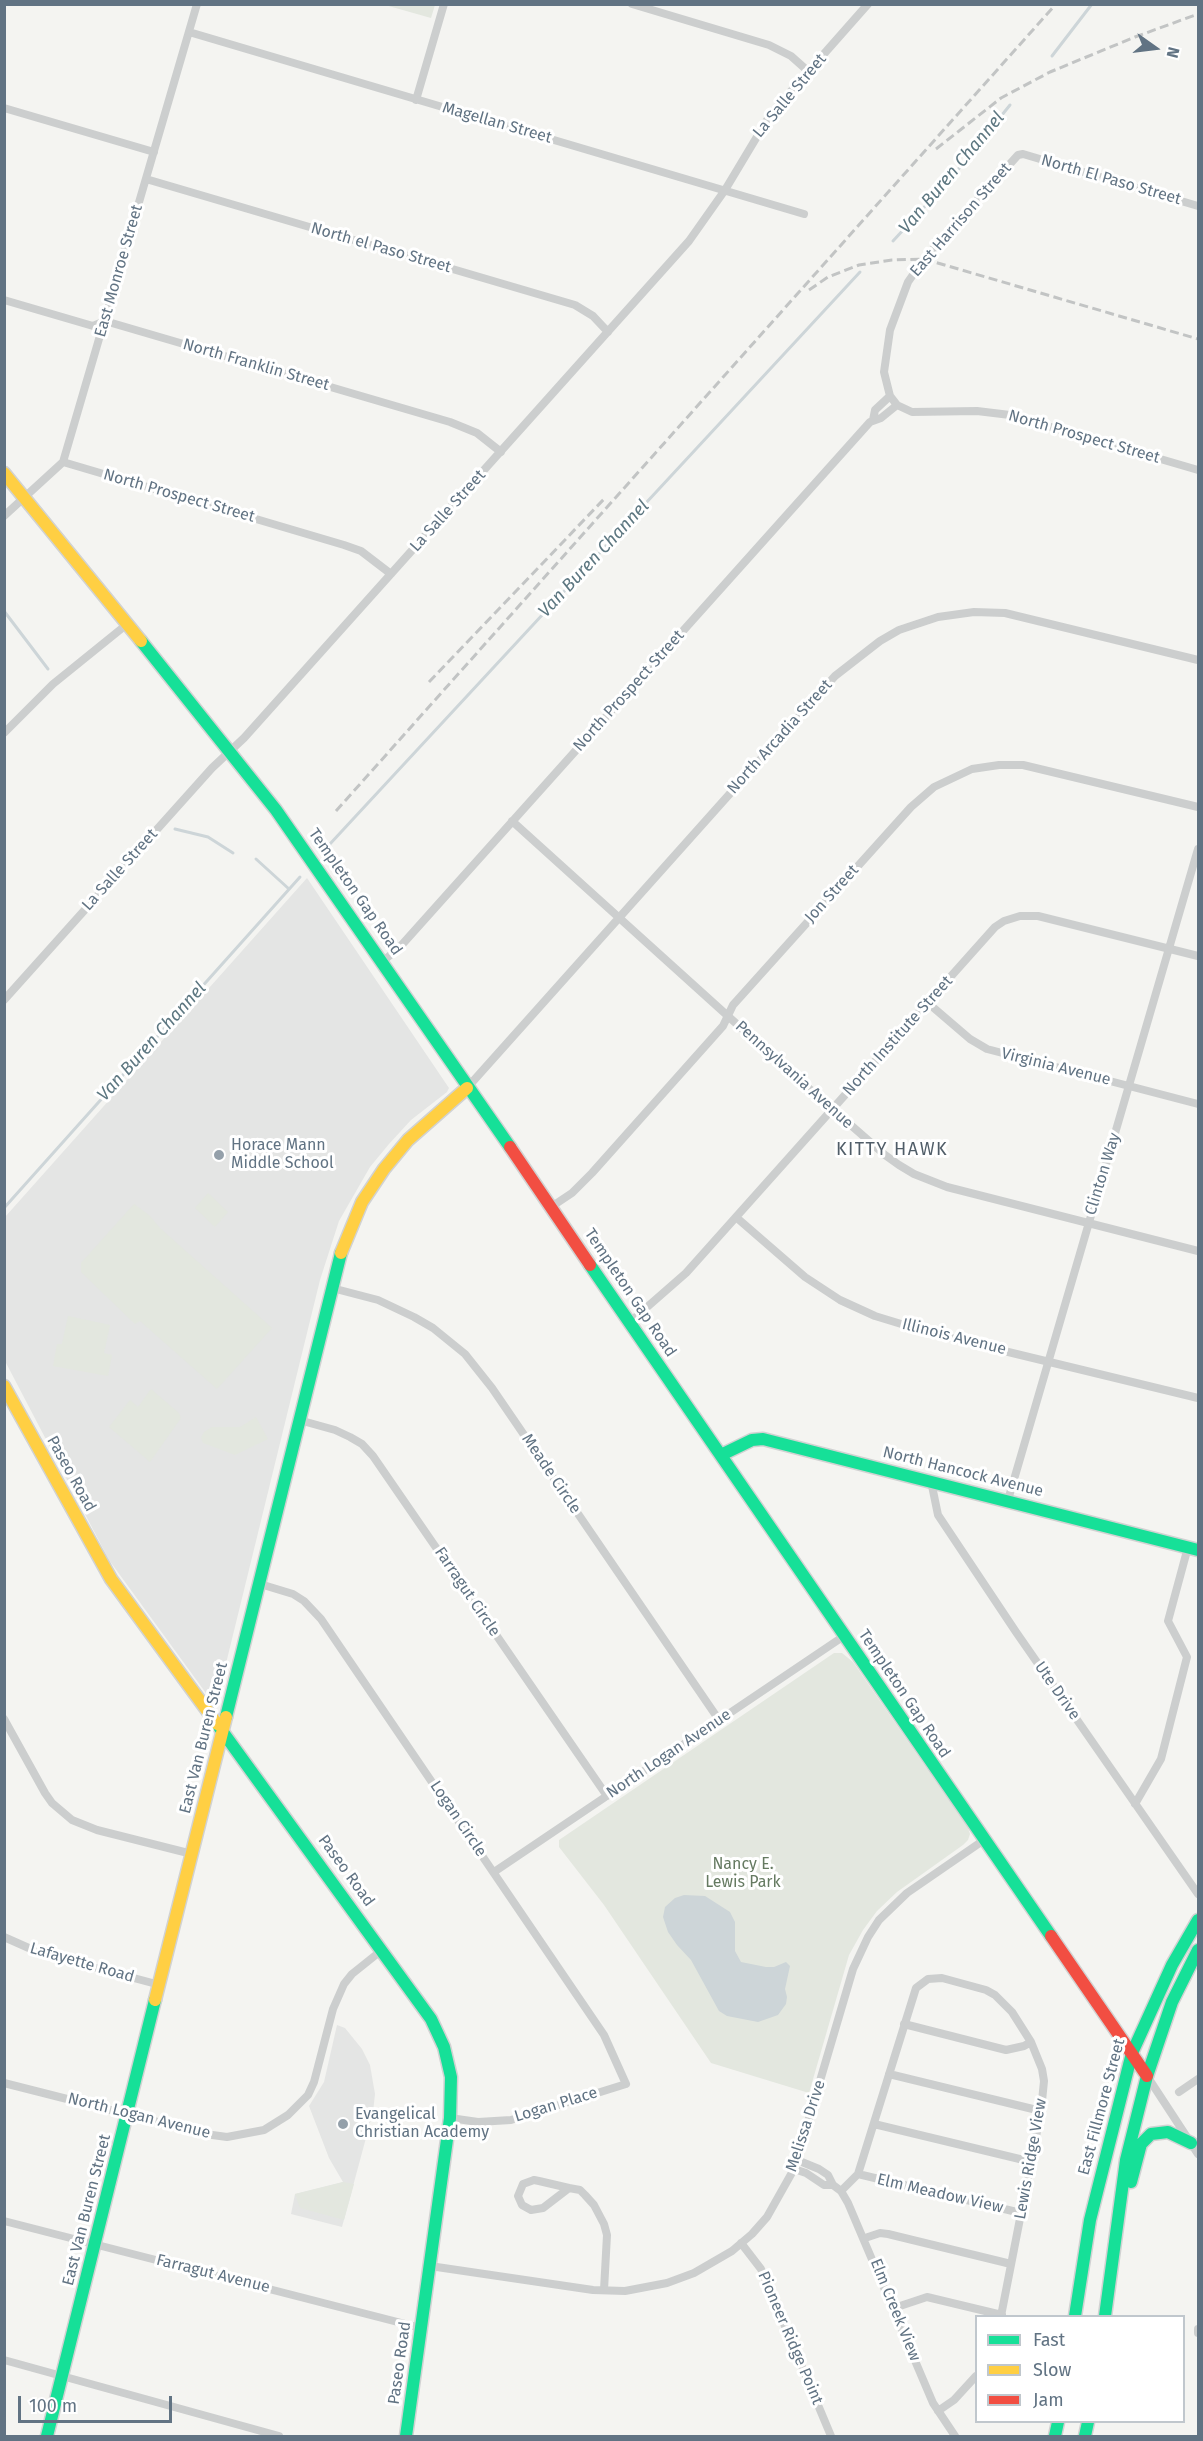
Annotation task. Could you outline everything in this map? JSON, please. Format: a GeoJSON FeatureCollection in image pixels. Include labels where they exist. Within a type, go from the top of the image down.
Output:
{"type":"FeatureCollection","features":[{"type":"Feature","properties":{"kind":"street","name":"East Monroe Street"},"geometry":{"type":"LineString","coordinates":[[4,516],[63,462],[197,4]]}},
{"type":"Feature","properties":{"kind":"street"},"geometry":{"type":"LineString","coordinates":[[416,100],[444,4]]}},
{"type":"Feature","properties":{"kind":"street"},"geometry":{"type":"LineString","coordinates":[[632,4],[769,45],[791,56],[808,72]]}},
{"type":"Feature","properties":{"kind":"street","name":"La Salle Street"},"geometry":{"type":"LineString","coordinates":[[4,1000],[212,768],[391,574],[689,241],[724,190],[770,115],[868,4]]}},
{"type":"Feature","properties":{"kind":"street","name":"Magellan Street"},"geometry":{"type":"LineString","coordinates":[[189,32],[804,214]]}},
{"type":"Feature","properties":{"kind":"street"},"geometry":{"type":"LineString","coordinates":[[4,108],[154,152]]}},
{"type":"Feature","properties":{"kind":"street","name":"North El Paso Street"},"geometry":{"type":"LineString","coordinates":[[1023,154],[1198,206]]}},
{"type":"Feature","properties":{"kind":"street","name":"East Harrison Street"},"geometry":{"type":"LineString","coordinates":[[890,396],[884,372],[886,349],[896,311],[908,282],[924,259],[1015,158],[1023,154]]}},
{"type":"Feature","properties":{"kind":"street","name":"North el Paso Street"},"geometry":{"type":"LineString","coordinates":[[146,179],[575,305],[593,316],[608,332]]}},
{"type":"Feature","properties":{"kind":"street","name":"North Franklin Street"},"geometry":{"type":"LineString","coordinates":[[4,300],[93,326],[105,321],[465,426],[501,452]]}},
{"type":"Feature","properties":{"kind":"street"},"geometry":{"type":"LineString","coordinates":[[890,396],[897,405]]}},
{"type":"Feature","properties":{"kind":"street","name":"North Prospect Street"},"geometry":{"type":"LineString","coordinates":[[383,961],[399,948],[873,420],[875,410],[890,396]]}},
{"type":"Feature","properties":{"kind":"street","name":"North Prospect Street"},"geometry":{"type":"LineString","coordinates":[[873,420],[881,418],[897,405],[912,411],[977,411],[1011,415],[1198,470]]}},
{"type":"Feature","properties":{"kind":"street","name":"North Prospect Street"},"geometry":{"type":"LineString","coordinates":[[63,462],[344,545],[361,551],[391,574]]}},
{"type":"Feature","properties":{"kind":"street","name":"Templeton Gap Road"},"geometry":{"type":"LineString","coordinates":[[4,473],[281,817],[383,961],[467,1088],[722,1455],[1132,2053],[1195,2149]]}},
{"type":"Feature","properties":{"kind":"street","name":"North Arcadia Street"},"geometry":{"type":"LineString","coordinates":[[467,1088],[835,676],[865,651],[899,630],[938,617],[956,614],[1005,613],[1198,660]]}},
{"type":"Feature","properties":{"kind":"street"},"geometry":{"type":"LineString","coordinates":[[4,733],[52,684],[126,625]]}},
{"type":"Feature","properties":{"kind":"street","name":"Jon Street"},"geometry":{"type":"LineString","coordinates":[[551,1207],[572,1193],[592,1173],[723,1026],[735,1003],[911,807],[934,787],[959,774],[999,765],[1023,765],[1198,807]]}},
{"type":"Feature","properties":{"kind":"street","name":"Pennsylvania Avenue"},"geometry":{"type":"LineString","coordinates":[[512,821],[885,1155],[930,1181],[1198,1251]]}},
{"type":"Feature","properties":{"kind":"street","name":"Clinton Way"},"geometry":{"type":"LineString","coordinates":[[1008,1500],[1198,849]]}},
{"type":"Feature","properties":{"kind":"street","name":"North Institute Street"},"geometry":{"type":"LineString","coordinates":[[630,1322],[686,1273],[737,1218],[995,927],[1017,916],[1038,916],[1198,956]]}},
{"type":"Feature","properties":{"kind":"street","name":"Virginia Avenue"},"geometry":{"type":"LineString","coordinates":[[928,1003],[970,1039],[987,1049],[1198,1104]]}},
{"type":"Feature","properties":{"kind":"street","name":"East Van Buren Street"},"geometry":{"type":"LineString","coordinates":[[48,2436],[332,1288],[353,1221],[373,1184],[408,1140],[467,1088]]}},
{"type":"Feature","properties":{"kind":"street","name":"Illinois Avenue"},"geometry":{"type":"LineString","coordinates":[[737,1218],[806,1277],[856,1308],[934,1334],[1049,1360],[1198,1398]]}},
{"type":"Feature","properties":{"kind":"street","name":"Meade Circle"},"geometry":{"type":"LineString","coordinates":[[332,1288],[378,1300],[414,1317],[433,1328],[465,1354],[492,1389],[719,1720]]}},
{"type":"Feature","properties":{"kind":"street","name":"Paseo Road"},"geometry":{"type":"LineString","coordinates":[[4,1386],[104,1568],[224,1730],[431,2019],[444,2047],[451,2077],[450,2118],[406,2436]]}},
{"type":"Feature","properties":{"kind":"street","name":"Farragut Circle"},"geometry":{"type":"LineString","coordinates":[[299,1420],[335,1430],[362,1444],[373,1456],[607,1796]]}},
{"type":"Feature","properties":{"kind":"street","name":"North Hancock Avenue"},"geometry":{"type":"LineString","coordinates":[[722,1455],[752,1440],[763,1439],[1193,1549]]}},
{"type":"Feature","properties":{"kind":"street","name":"Ute Drive"},"geometry":{"type":"LineString","coordinates":[[931,1481],[938,1515],[1198,1894]]}},
{"type":"Feature","properties":{"kind":"street"},"geometry":{"type":"LineString","coordinates":[[1135,1804],[1161,1759],[1187,1657],[1168,1621],[1193,1549]]}},
{"type":"Feature","properties":{"kind":"street","name":"Logan Circle"},"geometry":{"type":"LineString","coordinates":[[260,1584],[293,1594],[304,1600],[321,1619],[604,2035],[626,2084]]}},
{"type":"Feature","properties":{"kind":"street","name":"North Logan Avenue"},"geometry":{"type":"LineString","coordinates":[[494,1872],[844,1636]]}},
{"type":"Feature","properties":{"kind":"street"},"geometry":{"type":"LineString","coordinates":[[4,1719],[45,1793],[52,1803],[72,1820],[97,1830],[192,1854]]}},
{"type":"Feature","properties":{"kind":"street","name":"Melissa Drive"},"geometry":{"type":"LineString","coordinates":[[430,2266],[626,2291],[667,2283],[714,2264],[741,2243],[767,2217],[794,2169],[853,1969],[868,1937],[879,1920],[907,1893],[984,1840]]}},
{"type":"Feature","properties":{"kind":"street","name":"East Fillmore Street"},"geometry":{"type":"LineString","coordinates":[[1075,2315],[1090,2220],[1132,2053],[1173,1963],[1198,1920]]}},
{"type":"Feature","properties":{"kind":"street","name":"Lafayette Road"},"geometry":{"type":"LineString","coordinates":[[4,1937],[40,1953],[160,1985]]}},
{"type":"Feature","properties":{"kind":"street","name":"North Logan Avenue"},"geometry":{"type":"LineString","coordinates":[[4,2083],[206,2134],[227,2137],[250,2134],[276,2124],[300,2105],[314,2082],[333,2009],[344,1984],[352,1974],[382,1950]]}},
{"type":"Feature","properties":{"kind":"street"},"geometry":{"type":"LineString","coordinates":[[1105,2315],[1126,2160],[1147,2076],[1172,2002],[1198,1950]]}},
{"type":"Feature","properties":{"kind":"street","name":"Lewis Ridge View"},"geometry":{"type":"LineString","coordinates":[[841,2191],[858,2174],[916,1988],[928,1979],[942,1978],[986,1990],[995,1995],[1012,2012],[1031,2042],[1043,2075],[1041,2111],[1002,2315]]}},
{"type":"Feature","properties":{"kind":"street"},"geometry":{"type":"LineString","coordinates":[[904,2024],[1006,2050],[1031,2042]]}},
{"type":"Feature","properties":{"kind":"street"},"geometry":{"type":"LineString","coordinates":[[889,2074],[1041,2111]]}},
{"type":"Feature","properties":{"kind":"street"},"geometry":{"type":"LineString","coordinates":[[1179,2092],[1198,2079]]}},
{"type":"Feature","properties":{"kind":"street","name":"Logan Place"},"geometry":{"type":"LineString","coordinates":[[450,2118],[478,2122],[511,2120],[626,2084]]}},
{"type":"Feature","properties":{"kind":"street"},"geometry":{"type":"LineString","coordinates":[[874,2124],[1032,2162]]}},
{"type":"Feature","properties":{"kind":"street"},"geometry":{"type":"LineString","coordinates":[[1119,2214],[1145,2139],[1150,2134],[1162,2131],[1195,2149]]}},
{"type":"Feature","properties":{"kind":"street","name":"Elm Creek View"},"geometry":{"type":"LineString","coordinates":[[796,2160],[828,2175],[856,2215],[938,2411],[955,2436]]}},
{"type":"Feature","properties":{"kind":"street","name":"Elm Creek View"},"geometry":{"type":"LineString","coordinates":[[794,2169],[806,2173],[825,2186],[833,2185]]}},
{"type":"Feature","properties":{"kind":"street","name":"Elm Meadow View"},"geometry":{"type":"LineString","coordinates":[[858,2174],[1021,2213]]}},
{"type":"Feature","properties":{"kind":"street"},"geometry":{"type":"LineString","coordinates":[[569,2188],[535,2211],[522,2205],[518,2196],[523,2184],[534,2180],[580,2190],[585,2195],[594,2205],[607,2235],[604,2290]]}},
{"type":"Feature","properties":{"kind":"street","name":"Farragut Avenue"},"geometry":{"type":"LineString","coordinates":[[4,2221],[421,2328]]}},
{"type":"Feature","properties":{"kind":"street"},"geometry":{"type":"LineString","coordinates":[[865,2238],[880,2233],[888,2234],[1011,2264]]}},
{"type":"Feature","properties":{"kind":"street","name":"Pioneer Ridge Point"},"geometry":{"type":"LineString","coordinates":[[741,2243],[761,2269],[831,2436]]}},
{"type":"Feature","properties":{"kind":"street"},"geometry":{"type":"LineString","coordinates":[[894,2308],[927,2298],[998,2315]]}},
{"type":"Feature","properties":{"kind":"street"},"geometry":{"type":"LineString","coordinates":[[4,2360],[63,2374],[279,2436]]}},
{"type":"Feature","properties":{"kind":"street"},"geometry":{"type":"LineString","coordinates":[[938,2411],[954,2400],[975,2377]]}},
{"type":"Feature","properties":{"kind":"shaded area","name":"Horace Mann Middle School"},"geometry":{"type":"Polygon","coordinates":[[[307,878],[449,1088],[411,1120],[389,1144],[370,1167],[339,1221],[320,1280],[219,1692],[216,1698],[211,1700],[109,1560],[5,1361],[5,1217],[307,878]]]}},
{"type":"Feature","properties":{"kind":"shaded area"},"geometry":{"type":"Polygon","coordinates":[[[684,1895],[705,1896],[730,1912],[735,1922],[735,1951],[741,1962],[774,1967],[786,1962],[790,1966],[785,1989],[786,2004],[778,2015],[758,2022],[727,2016],[719,2011],[691,1960],[668,1932],[663,1917],[665,1907],[675,1898],[684,1895]]]}},
{"type":"Feature","properties":{"kind":"shaded area","name":"Evangelical Christian Academy"},"geometry":{"type":"Polygon","coordinates":[[[337,2025],[345,2028],[362,2049],[370,2065],[375,2094],[373,2112],[342,2227],[291,2214],[295,2194],[343,2182],[329,2158],[309,2106],[324,2082],[337,2025]]]}},
{"type":"Feature","properties":{"kind":"green space"},"geometry":{"type":"Polygon","coordinates":[[[385,5],[435,5],[431,18],[385,5]]]}},
{"type":"Feature","properties":{"kind":"green space"},"geometry":{"type":"Polygon","coordinates":[[[208,1193],[228,1212],[215,1227],[195,1208],[208,1193]]]}},
{"type":"Feature","properties":{"kind":"green space"},"geometry":{"type":"Polygon","coordinates":[[[134,1204],[149,1215],[160,1228],[272,1328],[217,1389],[140,1321],[135,1324],[81,1272],[81,1263],[134,1204]]]}},
{"type":"Feature","properties":{"kind":"green space"},"geometry":{"type":"Polygon","coordinates":[[[68,1316],[110,1325],[104,1353],[112,1355],[108,1376],[53,1366],[57,1344],[62,1344],[68,1316]]]}},
{"type":"Feature","properties":{"kind":"green space"},"geometry":{"type":"Polygon","coordinates":[[[151,1389],[179,1413],[181,1418],[150,1462],[109,1427],[130,1400],[138,1407],[151,1389]]]}},
{"type":"Feature","properties":{"kind":"green space"},"geometry":{"type":"Polygon","coordinates":[[[256,1417],[268,1439],[235,1455],[203,1443],[201,1438],[204,1432],[212,1427],[240,1427],[256,1417]]]}},
{"type":"Feature","properties":{"kind":"green space","name":"Nancy E. Lewis Park"},"geometry":{"type":"Polygon","coordinates":[[[834,1653],[842,1653],[853,1662],[970,1834],[963,1845],[897,1892],[877,1911],[863,1930],[849,1955],[809,2093],[711,2063],[604,1905],[559,1847],[559,1840],[834,1653]]]}},
{"type":"Feature","properties":{"kind":"green space"},"geometry":{"type":"Polygon","coordinates":[[[343,2182],[354,2184],[344,2220],[300,2208],[295,2194],[343,2182]]]}},
{"type":"Feature","properties":{"kind":"waterway","name":"Van Buren Channel"},"geometry":{"type":"LineString","coordinates":[[1052,56],[1092,4]]}},
{"type":"Feature","properties":{"kind":"waterway","name":"Van Buren Channel"},"geometry":{"type":"LineString","coordinates":[[893,241],[952,177],[1010,105]]}},
{"type":"Feature","properties":{"kind":"waterway","name":"Van Buren Channel"},"geometry":{"type":"LineString","coordinates":[[329,845],[860,272]]}},
{"type":"Feature","properties":{"kind":"waterway"},"geometry":{"type":"LineString","coordinates":[[4,611],[48,669]]}},
{"type":"Feature","properties":{"kind":"waterway"},"geometry":{"type":"LineString","coordinates":[[175,829],[208,837],[233,853]]}},
{"type":"Feature","properties":{"kind":"waterway"},"geometry":{"type":"LineString","coordinates":[[256,859],[289,889]]}},
{"type":"Feature","properties":{"kind":"waterway","name":"Van Buren Channel"},"geometry":{"type":"LineString","coordinates":[[4,1208],[300,877]]}},
{"type":"Feature","properties":{"kind":"railway"},"geometry":{"type":"LineString","coordinates":[[336,811],[1056,4]]}},
{"type":"Feature","properties":{"kind":"railway"},"geometry":{"type":"LineString","coordinates":[[936,149],[1001,98],[1050,72],[1198,14]]}},
{"type":"Feature","properties":{"kind":"railway"},"geometry":{"type":"LineString","coordinates":[[809,290],[828,277],[859,265],[892,260],[924,259],[1198,339]]}},
{"type":"Feature","properties":{"kind":"railway"},"geometry":{"type":"LineString","coordinates":[[429,682],[605,498]]}},
{"type":"Feature","properties":{"kind":"traffic: fast"},"geometry":{"type":"LineString","coordinates":[[141,641],[276,810],[510,1147]]}},
{"type":"Feature","properties":{"kind":"traffic: fast"},"geometry":{"type":"LineString","coordinates":[[226,1717],[341,1253]]}},
{"type":"Feature","properties":{"kind":"traffic: fast"},"geometry":{"type":"LineString","coordinates":[[590,1265],[1051,1936]]}},
{"type":"Feature","properties":{"kind":"traffic: fast"},"geometry":{"type":"LineString","coordinates":[[721,1455],[752,1440],[763,1439],[1198,1550]]}},
{"type":"Feature","properties":{"kind":"traffic: fast"},"geometry":{"type":"LineString","coordinates":[[217,1724],[431,2019],[444,2047],[451,2077],[450,2118],[406,2436]]}},
{"type":"Feature","properties":{"kind":"traffic: fast"},"geometry":{"type":"LineString","coordinates":[[1075,2315],[1090,2220],[1132,2053],[1172,1965],[1198,1920]]}},
{"type":"Feature","properties":{"kind":"traffic: fast"},"geometry":{"type":"LineString","coordinates":[[1105,2315],[1126,2160],[1147,2076],[1172,2002],[1198,1950]]}},
{"type":"Feature","properties":{"kind":"traffic: fast"},"geometry":{"type":"LineString","coordinates":[[47,2436],[155,2000]]}},
{"type":"Feature","properties":{"kind":"traffic: fast"},"geometry":{"type":"LineString","coordinates":[[1131,2182],[1141,2144],[1151,2134],[1168,2132],[1191,2143]]}},
{"type":"Feature","properties":{"kind":"traffic: fast"},"geometry":{"type":"LineString","coordinates":[[1055,2436],[1058,2423]]}},
{"type":"Feature","properties":{"kind":"traffic: fast"},"geometry":{"type":"LineString","coordinates":[[1085,2436],[1088,2423]]}},
{"type":"Feature","properties":{"kind":"traffic: slow"},"geometry":{"type":"LineString","coordinates":[[4,473],[141,641]]}},
{"type":"Feature","properties":{"kind":"traffic: slow"},"geometry":{"type":"LineString","coordinates":[[341,1253],[362,1202],[384,1169],[408,1140],[467,1088]]}},
{"type":"Feature","properties":{"kind":"traffic: slow"},"geometry":{"type":"LineString","coordinates":[[4,1386],[111,1579],[217,1724]]}},
{"type":"Feature","properties":{"kind":"traffic: slow"},"geometry":{"type":"LineString","coordinates":[[155,2000],[226,1717]]}},
{"type":"Feature","properties":{"kind":"traffic: jam"},"geometry":{"type":"LineString","coordinates":[[510,1147],[590,1265]]}},
{"type":"Feature","properties":{"kind":"traffic: jam"},"geometry":{"type":"LineString","coordinates":[[1051,1936],[1147,2076]]}},
{"type":"Feature","properties":{"kind":"place","name":"Horace Mann Middle School"},"geometry":{"type":"Point","coordinates":[219,1155]}},
{"type":"Feature","properties":{"kind":"place","name":"Evangelical Christian Academy"},"geometry":{"type":"Point","coordinates":[343,2124]}},
{"type":"Feature","properties":{"kind":"district","name":"KITTY HAWK"},"geometry":{"type":"Point","coordinates":[892,1150]}}]}
